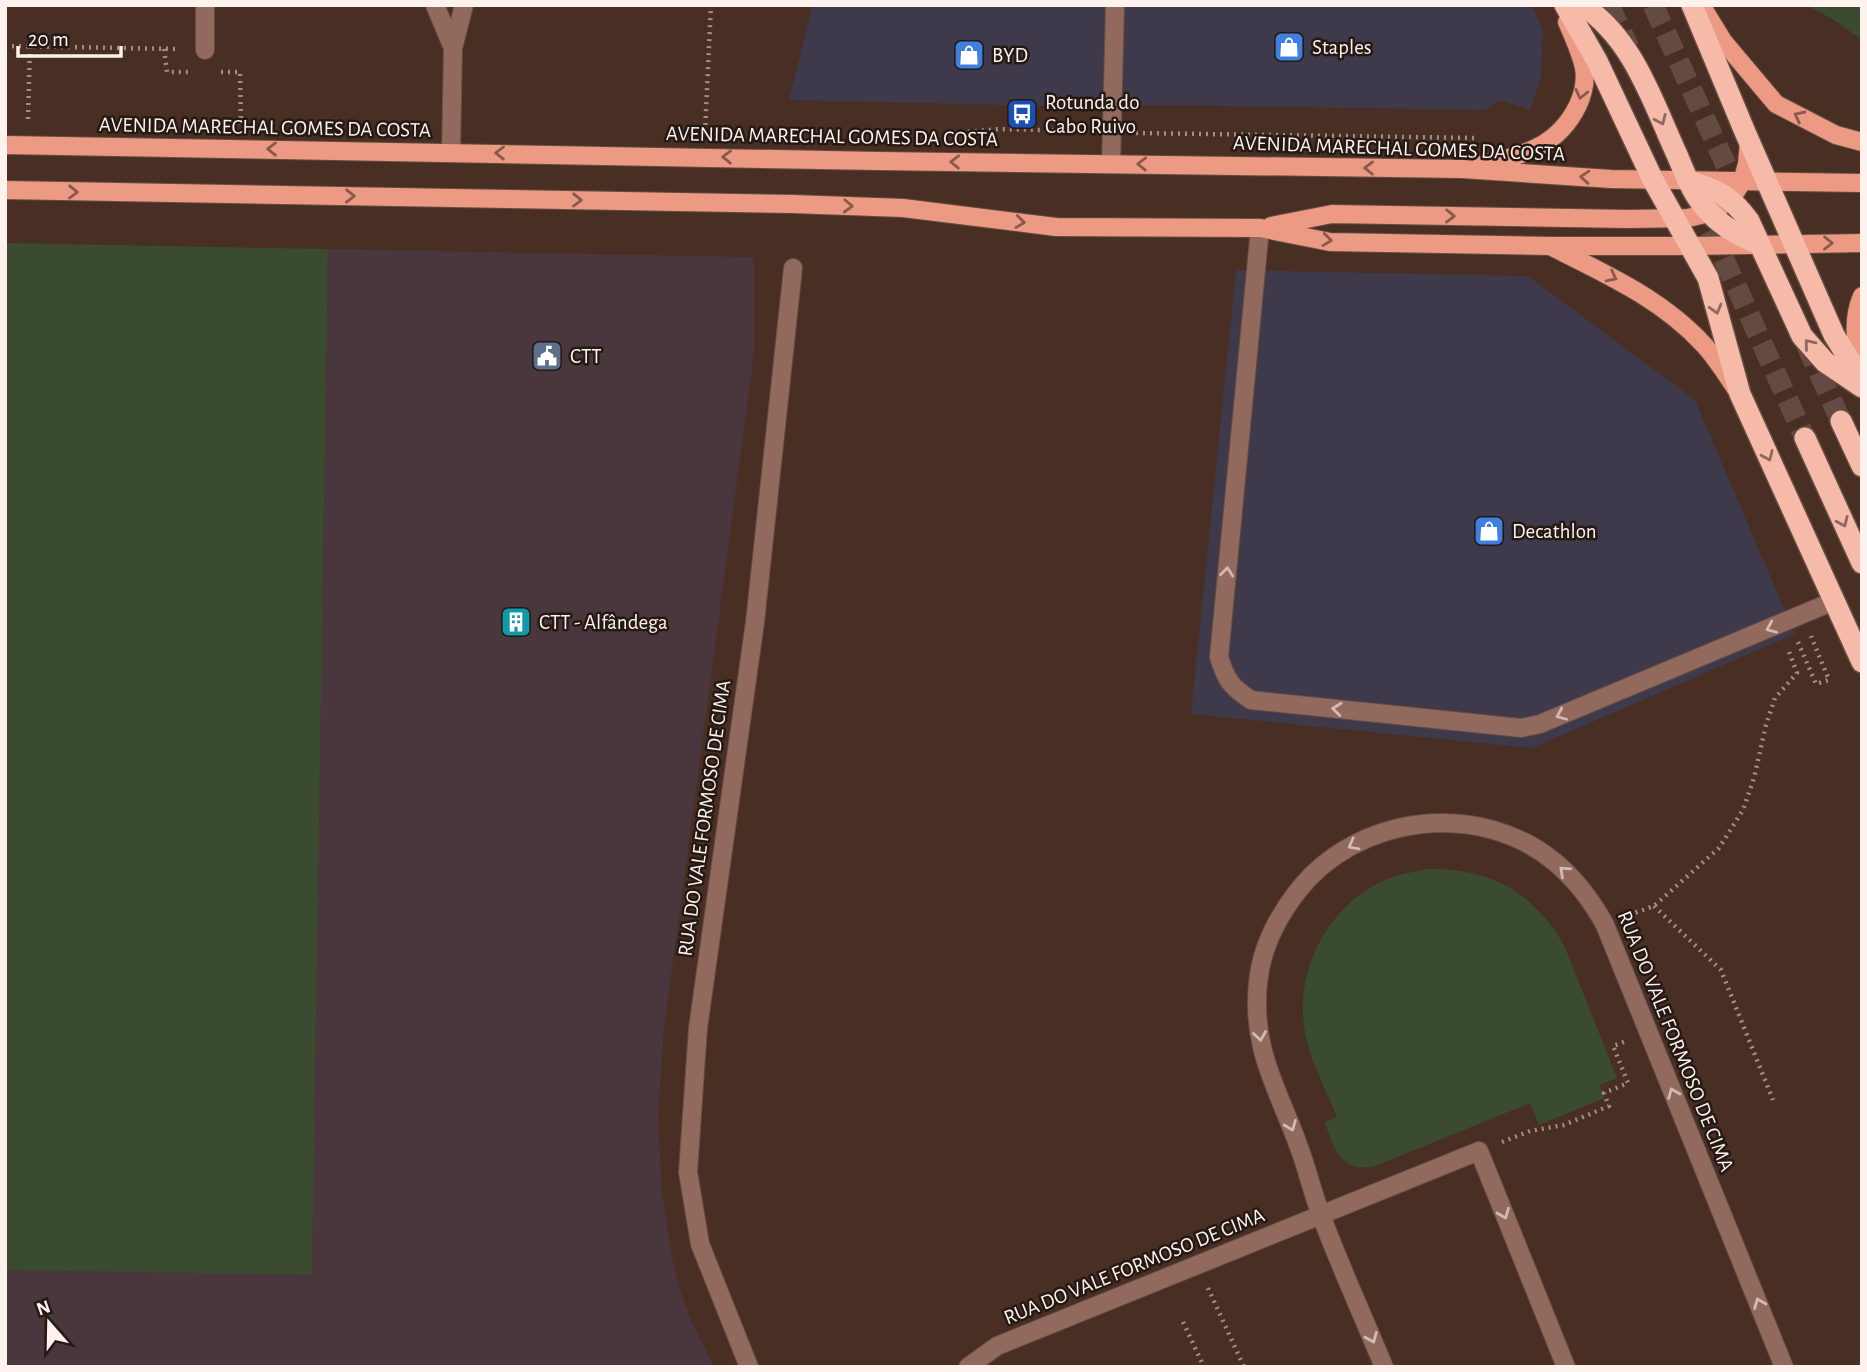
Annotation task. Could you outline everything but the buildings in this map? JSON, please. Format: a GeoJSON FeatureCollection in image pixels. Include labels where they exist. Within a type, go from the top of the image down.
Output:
{"type":"FeatureCollection","features":[{"type":"Feature","properties":{"kind":"highway"},"geometry":{"type":"LineString","coordinates":[[1563,5],[1597,61],[1653,180],[1708,278],[1740,394],[1862,662]]}},
{"type":"Feature","properties":{"kind":"highway"},"geometry":{"type":"LineString","coordinates":[[1582,5],[1610,28],[1633,60],[1700,202],[1726,227],[1759,244]]}},
{"type":"Feature","properties":{"kind":"highway"},"geometry":{"type":"LineString","coordinates":[[1692,5],[1834,335],[1862,380]]}},
{"type":"Feature","properties":{"kind":"highway"},"geometry":{"type":"LineString","coordinates":[[1688,181],[1736,190],[1802,336],[1825,362],[1862,387]]}},
{"type":"Feature","properties":{"kind":"highway"},"geometry":{"type":"LineString","coordinates":[[1842,421],[1862,466]]}},
{"type":"Feature","properties":{"kind":"highway"},"geometry":{"type":"LineString","coordinates":[[1805,438],[1862,563]]}},
{"type":"Feature","properties":{"kind":"main road"},"geometry":{"type":"LineString","coordinates":[[1462,169],[1517,156],[1552,139],[1571,120],[1583,95],[1584,68],[1563,5]]}},
{"type":"Feature","properties":{"kind":"main road"},"geometry":{"type":"LineString","coordinates":[[1702,5],[1723,41],[1776,104],[1836,135],[1862,142]]}},
{"type":"Feature","properties":{"kind":"main road"},"geometry":{"type":"LineString","coordinates":[[1260,228],[1332,214],[1688,218],[1720,207],[1736,190],[1747,164],[1749,141]]}},
{"type":"Feature","properties":{"kind":"main road","name":"AVENIDA MARECHAL GOMES DA COSTA"},"geometry":{"type":"LineString","coordinates":[[5,145],[1462,169],[1688,181]]}},
{"type":"Feature","properties":{"kind":"main road"},"geometry":{"type":"LineString","coordinates":[[1736,190],[1767,182],[1862,183]]}},
{"type":"Feature","properties":{"kind":"main road"},"geometry":{"type":"LineString","coordinates":[[5,190],[903,208],[1056,227],[1260,228],[1330,242],[1551,246],[1862,243]]}},
{"type":"Feature","properties":{"kind":"main road"},"geometry":{"type":"LineString","coordinates":[[1551,246],[1630,286],[1672,314],[1706,346],[1740,394]]}},
{"type":"Feature","properties":{"kind":"main road"},"geometry":{"type":"LineString","coordinates":[[1862,296],[1857,307],[1855,331],[1862,367]]}},
{"type":"Feature","properties":{"kind":"street"},"geometry":{"type":"LineString","coordinates":[[205,5],[205,50]]}},
{"type":"Feature","properties":{"kind":"street"},"geometry":{"type":"LineString","coordinates":[[435,5],[453,48]]}},
{"type":"Feature","properties":{"kind":"street"},"geometry":{"type":"LineString","coordinates":[[451,152],[453,48],[464,5]]}},
{"type":"Feature","properties":{"kind":"street"},"geometry":{"type":"LineString","coordinates":[[1111,164],[1115,5]]}},
{"type":"Feature","properties":{"kind":"street"},"geometry":{"type":"LineString","coordinates":[[1260,228],[1219,657],[1224,675],[1236,690],[1251,700],[1521,728],[1540,724],[1834,601]]}},
{"type":"Feature","properties":{"kind":"street","name":"RUA DO VALE FORMOSO DE CIMA"},"geometry":{"type":"LineString","coordinates":[[749,1367],[700,1244],[688,1172],[698,1028],[755,622],[793,268]]}},
{"type":"Feature","properties":{"kind":"street","name":"RUA DO VALE FORMOSO DE CIMA"},"geometry":{"type":"LineString","coordinates":[[1384,1367],[1321,1215],[1300,1148],[1265,1063],[1256,1009],[1258,981],[1264,954],[1280,916],[1304,883],[1324,864],[1346,848],[1371,836],[1425,823],[1452,823],[1480,827],[1531,846],[1574,880],[1605,925],[1784,1367]]}},
{"type":"Feature","properties":{"kind":"street"},"geometry":{"type":"LineString","coordinates":[[1479,1151],[1566,1367]]}},
{"type":"Feature","properties":{"kind":"street","name":"RUA DO VALE FORMOSO DE CIMA"},"geometry":{"type":"LineString","coordinates":[[968,1367],[997,1346],[1479,1151]]}},
{"type":"Feature","properties":{"kind":"path"},"geometry":{"type":"LineString","coordinates":[[705,157],[711,5]]}},
{"type":"Feature","properties":{"kind":"path"},"geometry":{"type":"LineString","coordinates":[[5,46],[205,50]]}},
{"type":"Feature","properties":{"kind":"path"},"geometry":{"type":"LineString","coordinates":[[27,145],[30,47]]}},
{"type":"Feature","properties":{"kind":"path"},"geometry":{"type":"LineString","coordinates":[[164,49],[166,72],[203,72]]}},
{"type":"Feature","properties":{"kind":"path"},"geometry":{"type":"LineString","coordinates":[[215,72],[240,72],[241,149]]}},
{"type":"Feature","properties":{"kind":"path"},"geometry":{"type":"LineString","coordinates":[[1605,925],[1654,906],[1718,848],[1742,810],[1754,778],[1775,698],[1797,673],[1787,646],[1798,642],[1816,684],[1829,680],[1809,630]]}},
{"type":"Feature","properties":{"kind":"path"},"geometry":{"type":"LineString","coordinates":[[1654,906],[1721,970],[1773,1100]]}},
{"type":"Feature","properties":{"kind":"path"},"geometry":{"type":"LineString","coordinates":[[1479,1151],[1530,1131],[1564,1125],[1609,1107],[1604,1093],[1628,1083],[1613,1046]]}},
{"type":"Feature","properties":{"kind":"path"},"geometry":{"type":"LineString","coordinates":[[1198,1265],[1244,1367]]}},
{"type":"Feature","properties":{"kind":"path"},"geometry":{"type":"LineString","coordinates":[[1183,1322],[1204,1367]]}},
{"type":"Feature","properties":{"kind":"shaded area"},"geometry":{"type":"Polygon","coordinates":[[[813,5],[1532,5],[1543,31],[1541,76],[1530,110],[1501,100],[1485,110],[1164,105],[1095,107],[789,100],[813,5]]]}},
{"type":"Feature","properties":{"kind":"shaded area","name":"CTT - Alfândega"},"geometry":{"type":"Polygon","coordinates":[[[328,249],[754,257],[754,354],[664,1029],[658,1116],[662,1194],[673,1262],[690,1318],[714,1367],[5,1367],[5,1270],[312,1274],[328,249]]]}},
{"type":"Feature","properties":{"kind":"shaded area","name":"Decathlon"},"geometry":{"type":"Polygon","coordinates":[[[1236,270],[1528,276],[1695,400],[1795,634],[1532,748],[1191,714],[1236,270]]]}},
{"type":"Feature","properties":{"kind":"green space"},"geometry":{"type":"Polygon","coordinates":[[[1806,5],[1862,5],[1862,40],[1834,20],[1806,5]]]}},
{"type":"Feature","properties":{"kind":"green space"},"geometry":{"type":"Polygon","coordinates":[[[5,243],[328,249],[312,1275],[5,1270],[5,243]]]}},
{"type":"Feature","properties":{"kind":"green space"},"geometry":{"type":"Polygon","coordinates":[[[1429,869],[1471,873],[1508,887],[1524,897],[1552,926],[1564,945],[1617,1078],[1600,1085],[1605,1098],[1539,1125],[1530,1103],[1375,1166],[1354,1166],[1340,1157],[1324,1122],[1337,1117],[1306,1038],[1303,1003],[1306,981],[1321,939],[1349,904],[1387,879],[1429,869]]]}},
{"type":"Feature","properties":{"kind":"tunnel"},"geometry":{"type":"LineString","coordinates":[[1609,5],[1629,48]]}},
{"type":"Feature","properties":{"kind":"tunnel"},"geometry":{"type":"LineString","coordinates":[[1653,5],[1740,196]]}},
{"type":"Feature","properties":{"kind":"tunnel"},"geometry":{"type":"LineString","coordinates":[[1698,202],[1805,438]]}},
{"type":"Feature","properties":{"kind":"tunnel"},"geometry":{"type":"LineString","coordinates":[[1806,344],[1841,421]]}},
{"type":"Feature","properties":{"kind":"place","name":"Staples"},"geometry":{"type":"Point","coordinates":[1289,47]}},
{"type":"Feature","properties":{"kind":"place","name":"BYD"},"geometry":{"type":"Point","coordinates":[969,55]}},
{"type":"Feature","properties":{"kind":"place","name":"Rotunda do Cabo Ruivo"},"geometry":{"type":"Point","coordinates":[1022,114]}},
{"type":"Feature","properties":{"kind":"place","name":"CTT"},"geometry":{"type":"Point","coordinates":[547,356]}},
{"type":"Feature","properties":{"kind":"place","name":"Decathlon"},"geometry":{"type":"Point","coordinates":[1489,531]}},
{"type":"Feature","properties":{"kind":"place","name":"CTT - Alfândega"},"geometry":{"type":"Point","coordinates":[516,622]}}]}
